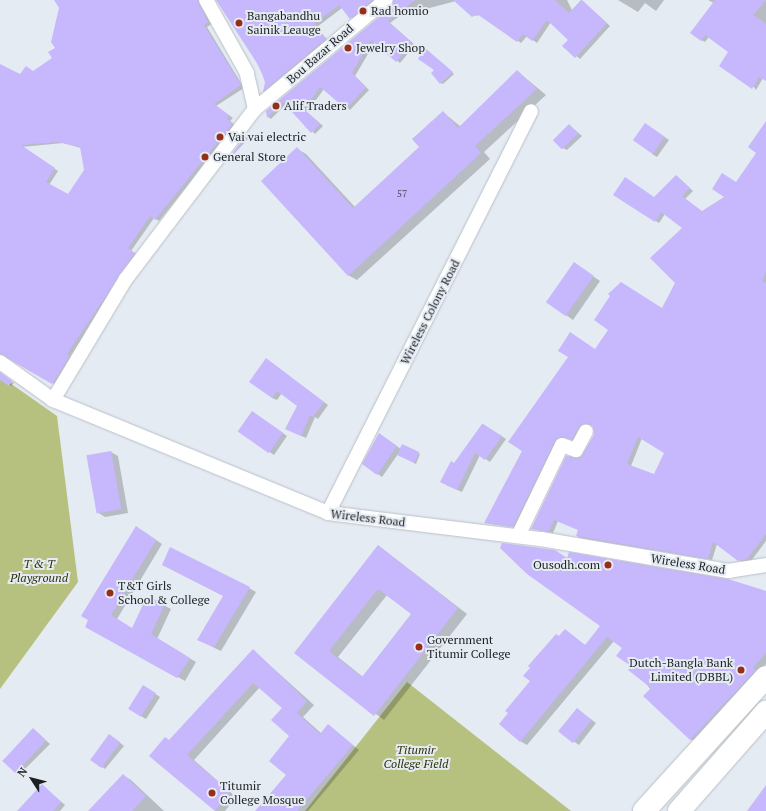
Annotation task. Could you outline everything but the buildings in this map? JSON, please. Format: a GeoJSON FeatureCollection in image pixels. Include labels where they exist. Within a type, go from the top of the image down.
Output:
{"type":"FeatureCollection","features":[{"type":"Feature","properties":{"kind":"main road"},"geometry":{"type":"LineString","coordinates":[[644,811],[766,677]]}},
{"type":"Feature","properties":{"kind":"main road"},"geometry":{"type":"LineString","coordinates":[[679,811],[766,712]]}},
{"type":"Feature","properties":{"kind":"street"},"geometry":{"type":"LineString","coordinates":[[206,0],[247,73],[255,109]]}},
{"type":"Feature","properties":{"kind":"street","name":"Bou Bazar Road"},"geometry":{"type":"LineString","coordinates":[[53,400],[124,280],[255,109],[386,0]]}},
{"type":"Feature","properties":{"kind":"street","name":"Wireless Colony Road"},"geometry":{"type":"LineString","coordinates":[[328,514],[531,111]]}},
{"type":"Feature","properties":{"kind":"street","name":"Wireless Road"},"geometry":{"type":"LineString","coordinates":[[0,362],[53,400],[328,514],[518,536],[728,570],[766,565]]}},
{"type":"Feature","properties":{"kind":"street"},"geometry":{"type":"LineString","coordinates":[[518,536],[562,445],[576,450],[586,431]]}},
{"type":"Feature","properties":{"kind":"green space","name":"T & T Playground"},"geometry":{"type":"Polygon","coordinates":[[[0,376],[57,416],[78,582],[0,689],[0,376]]]}},
{"type":"Feature","properties":{"kind":"green space","name":"Titumir College Field"},"geometry":{"type":"Polygon","coordinates":[[[407,682],[571,811],[305,811],[407,682]]]}},
{"type":"Feature","properties":{"kind":"place","name":"Rad homio"},"geometry":{"type":"Point","coordinates":[363,11]}},
{"type":"Feature","properties":{"kind":"place","name":"Bangabandhu Sainik Leauge"},"geometry":{"type":"Point","coordinates":[239,23]}},
{"type":"Feature","properties":{"kind":"place","name":"Jewelry Shop"},"geometry":{"type":"Point","coordinates":[348,48]}},
{"type":"Feature","properties":{"kind":"place","name":"Alif Traders"},"geometry":{"type":"Point","coordinates":[276,106]}},
{"type":"Feature","properties":{"kind":"place","name":"Vai vai electric"},"geometry":{"type":"Point","coordinates":[220,137]}},
{"type":"Feature","properties":{"kind":"place","name":"General Store"},"geometry":{"type":"Point","coordinates":[205,157]}},
{"type":"Feature","properties":{"kind":"place","name":"Ousodh.com"},"geometry":{"type":"Point","coordinates":[608,565]}},
{"type":"Feature","properties":{"kind":"place","name":"T&T Girls School & College"},"geometry":{"type":"Point","coordinates":[110,593]}},
{"type":"Feature","properties":{"kind":"place","name":"Government Titumir College"},"geometry":{"type":"Point","coordinates":[419,647]}},
{"type":"Feature","properties":{"kind":"place","name":"Dutch-Bangla Bank Limited (DBBL)"},"geometry":{"type":"Point","coordinates":[741,670]}},
{"type":"Feature","properties":{"kind":"place","name":"Titumir College Mosque"},"geometry":{"type":"Point","coordinates":[212,793]}}]}
